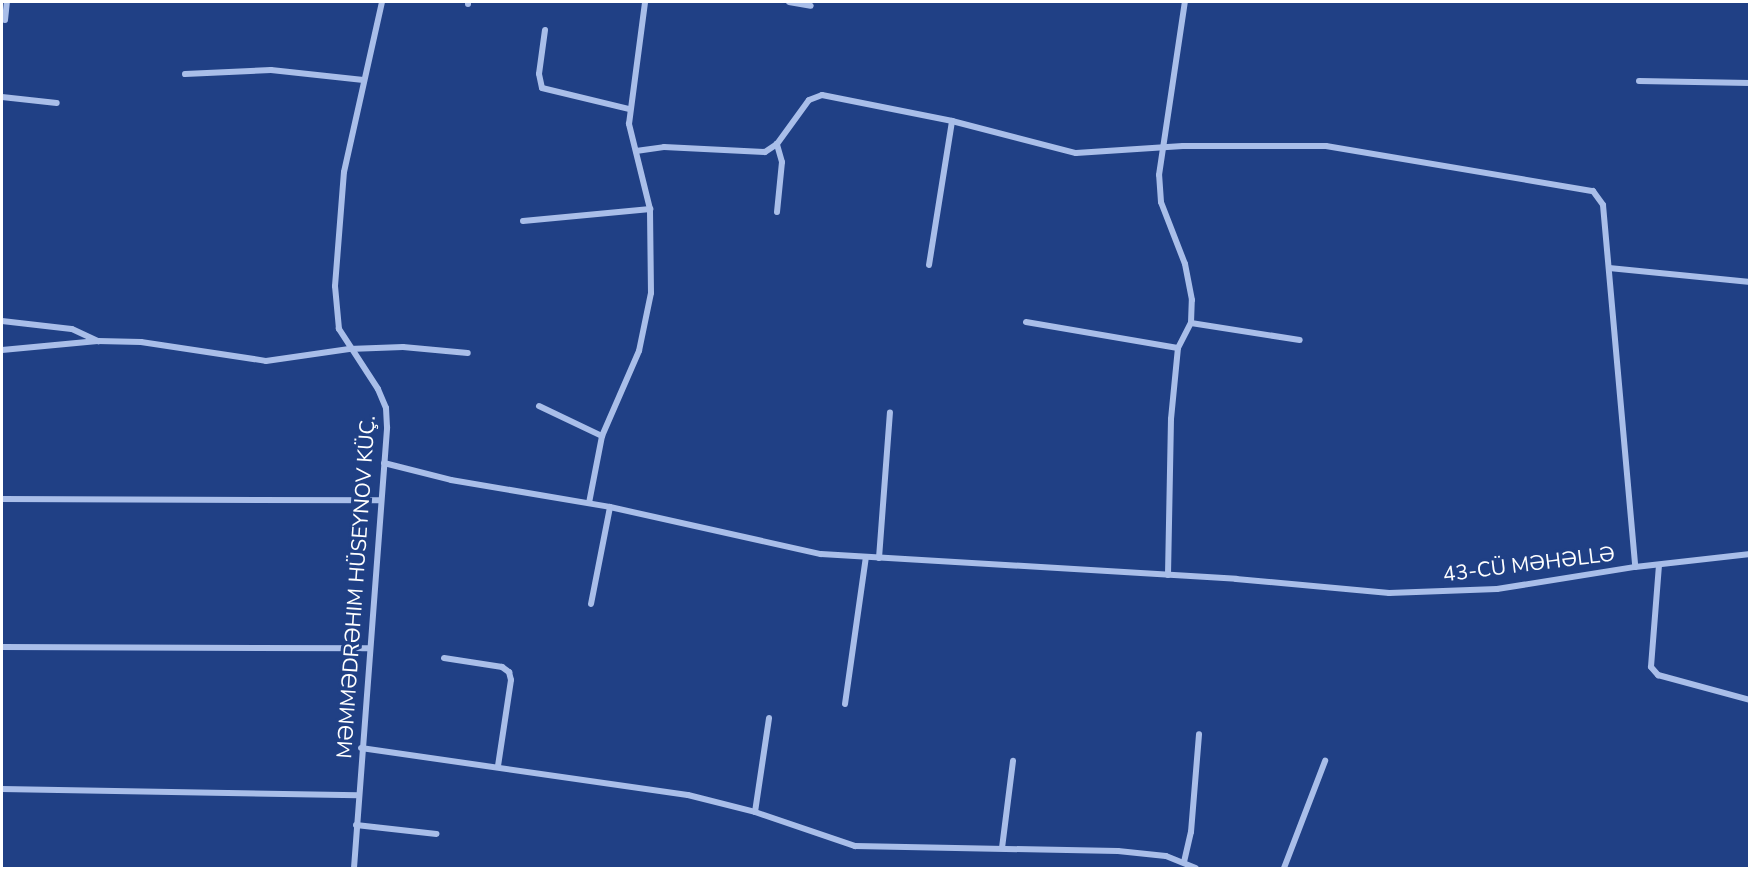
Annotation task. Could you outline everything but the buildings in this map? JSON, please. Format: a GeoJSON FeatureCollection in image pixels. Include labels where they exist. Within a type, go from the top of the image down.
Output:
{"type":"FeatureCollection","features":[{"type":"Feature","properties":{"kind":"street"},"geometry":{"type":"LineString","coordinates":[[5,20],[7,2]]}},
{"type":"Feature","properties":{"kind":"street","name":"MƏMMƏDRƏHIM HÜSEYNOV KÜÇ."},"geometry":{"type":"LineString","coordinates":[[354,868],[368,648],[384,463],[386,408],[368,372],[349,349],[339,329],[335,286],[344,172],[382,2]]}},
{"type":"Feature","properties":{"kind":"street"},"geometry":{"type":"LineString","coordinates":[[590,503],[602,436],[647,321],[651,293],[650,209],[647,183],[636,151],[629,109],[645,2]]}},
{"type":"Feature","properties":{"kind":"street"},"geometry":{"type":"LineString","coordinates":[[789,2],[811,6]]}},
{"type":"Feature","properties":{"kind":"street"},"geometry":{"type":"LineString","coordinates":[[1168,574],[1171,419],[1178,348],[1191,323],[1189,281],[1159,188],[1185,2]]}},
{"type":"Feature","properties":{"kind":"street"},"geometry":{"type":"LineString","coordinates":[[545,30],[539,74],[542,88],[629,109]]}},
{"type":"Feature","properties":{"kind":"street"},"geometry":{"type":"LineString","coordinates":[[185,74],[271,70],[363,80]]}},
{"type":"Feature","properties":{"kind":"street"},"geometry":{"type":"LineString","coordinates":[[1639,81],[1749,83]]}},
{"type":"Feature","properties":{"kind":"street"},"geometry":{"type":"LineString","coordinates":[[636,151],[664,147],[752,153],[777,144],[809,100],[822,95],[952,121],[1076,153],[1163,147],[1326,146],[1593,191],[1603,205],[1635,567]]}},
{"type":"Feature","properties":{"kind":"street"},"geometry":{"type":"LineString","coordinates":[[2,97],[57,103]]}},
{"type":"Feature","properties":{"kind":"street"},"geometry":{"type":"LineString","coordinates":[[929,265],[952,121]]}},
{"type":"Feature","properties":{"kind":"street"},"geometry":{"type":"LineString","coordinates":[[777,144],[782,162],[777,212]]}},
{"type":"Feature","properties":{"kind":"street"},"geometry":{"type":"LineString","coordinates":[[524,221],[650,209]]}},
{"type":"Feature","properties":{"kind":"street"},"geometry":{"type":"LineString","coordinates":[[1609,268],[1749,282]]}},
{"type":"Feature","properties":{"kind":"street"},"geometry":{"type":"LineString","coordinates":[[2,321],[72,329],[98,341]]}},
{"type":"Feature","properties":{"kind":"street"},"geometry":{"type":"LineString","coordinates":[[1026,322],[1178,348]]}},
{"type":"Feature","properties":{"kind":"street"},"geometry":{"type":"LineString","coordinates":[[1191,323],[1300,340]]}},
{"type":"Feature","properties":{"kind":"street"},"geometry":{"type":"LineString","coordinates":[[2,350],[98,341],[141,342],[266,361],[349,349],[403,347],[468,353]]}},
{"type":"Feature","properties":{"kind":"street"},"geometry":{"type":"LineString","coordinates":[[539,405],[602,436]]}},
{"type":"Feature","properties":{"kind":"street"},"geometry":{"type":"LineString","coordinates":[[879,558],[890,412]]}},
{"type":"Feature","properties":{"kind":"street","name":"43-CÜ MƏHƏLLƏ"},"geometry":{"type":"LineString","coordinates":[[384,463],[451,480],[610,507],[776,547],[879,558],[1168,574],[1438,593],[1497,589],[1635,567],[1749,554]]}},
{"type":"Feature","properties":{"kind":"street"},"geometry":{"type":"LineString","coordinates":[[2,499],[380,500]]}},
{"type":"Feature","properties":{"kind":"street"},"geometry":{"type":"LineString","coordinates":[[591,604],[610,507]]}},
{"type":"Feature","properties":{"kind":"street"},"geometry":{"type":"LineString","coordinates":[[845,704],[866,557]]}},
{"type":"Feature","properties":{"kind":"street"},"geometry":{"type":"LineString","coordinates":[[1659,565],[1651,667],[1658,675],[1749,700]]}},
{"type":"Feature","properties":{"kind":"street"},"geometry":{"type":"LineString","coordinates":[[2,647],[368,648]]}},
{"type":"Feature","properties":{"kind":"street"},"geometry":{"type":"LineString","coordinates":[[444,658],[502,667],[509,672],[511,680],[498,766]]}},
{"type":"Feature","properties":{"kind":"street"},"geometry":{"type":"LineString","coordinates":[[755,812],[769,718]]}},
{"type":"Feature","properties":{"kind":"street"},"geometry":{"type":"LineString","coordinates":[[1184,862],[1191,832],[1199,734]]}},
{"type":"Feature","properties":{"kind":"street"},"geometry":{"type":"LineString","coordinates":[[361,748],[688,795],[755,812],[855,846],[1118,851],[1166,856],[1196,868]]}},
{"type":"Feature","properties":{"kind":"street"},"geometry":{"type":"LineString","coordinates":[[1002,848],[1013,761]]}},
{"type":"Feature","properties":{"kind":"street"},"geometry":{"type":"LineString","coordinates":[[1284,868],[1325,761]]}},
{"type":"Feature","properties":{"kind":"street"},"geometry":{"type":"LineString","coordinates":[[2,789],[358,795]]}},
{"type":"Feature","properties":{"kind":"street"},"geometry":{"type":"LineString","coordinates":[[356,825],[436,834]]}}]}
